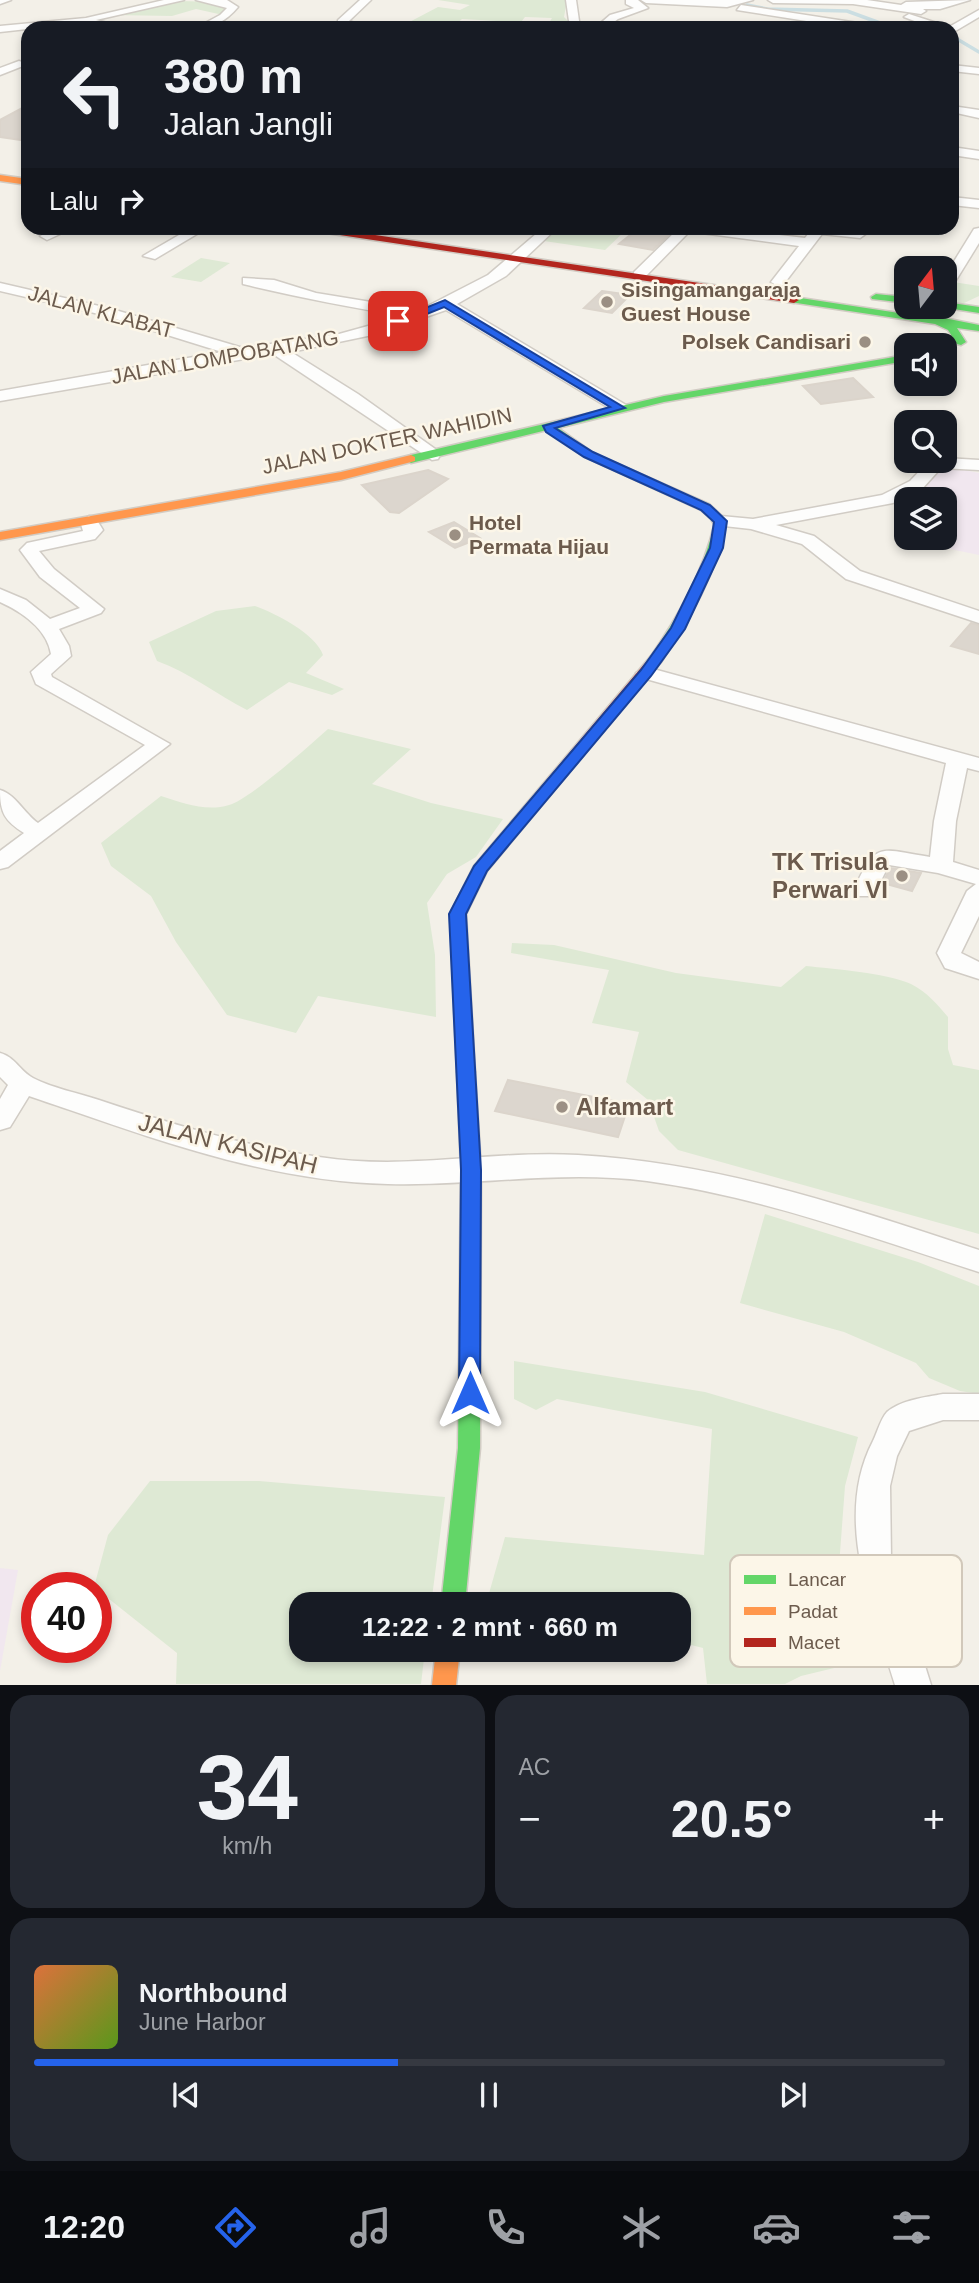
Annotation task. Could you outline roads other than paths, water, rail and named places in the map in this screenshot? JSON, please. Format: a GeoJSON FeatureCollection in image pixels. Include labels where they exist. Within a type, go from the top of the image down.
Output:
{"type":"FeatureCollection","features":[{"type":"Feature","properties":{"kind":"main road"},"geometry":{"type":"LineString","coordinates":[[1,169],[21,168]]}},
{"type":"Feature","properties":{"kind":"main road"},"geometry":{"type":"LineString","coordinates":[[1,169],[21,179]]}},
{"type":"Feature","properties":{"kind":"main road"},"geometry":{"type":"LineString","coordinates":[[359,235],[516,259],[894,307]]}},
{"type":"Feature","properties":{"kind":"main road"},"geometry":{"type":"LineString","coordinates":[[455,235],[778,282],[823,296],[894,300]]}},
{"type":"Feature","properties":{"kind":"main road"},"geometry":{"type":"LineString","coordinates":[[957,307],[979,310]]}},
{"type":"Feature","properties":{"kind":"main road"},"geometry":{"type":"LineString","coordinates":[[957,314],[979,315]]}},
{"type":"Feature","properties":{"kind":"main road"},"geometry":{"type":"LineString","coordinates":[[938,319],[951,328],[961,342]]}},
{"type":"Feature","properties":{"kind":"main road"},"geometry":{"type":"LineString","coordinates":[[950,319],[979,328]]}},
{"type":"Feature","properties":{"kind":"main road"},"geometry":{"type":"LineString","coordinates":[[957,344],[979,337]]}},
{"type":"Feature","properties":{"kind":"main road"},"geometry":{"type":"LineString","coordinates":[[957,351],[979,349]]}},
{"type":"Feature","properties":{"kind":"main road","name":"JALAN DOKTER WAHIDIN"},"geometry":{"type":"LineString","coordinates":[[0,536],[341,476],[620,408],[724,387],[894,360]]}},
{"type":"Feature","properties":{"kind":"main road"},"geometry":{"type":"LineString","coordinates":[[454,1592],[469,1448],[471,1170],[458,914],[480,869],[646,673],[684,620],[716,548],[721,521],[705,507],[589,455],[548,426]]}},
{"type":"Feature","properties":{"kind":"main road"},"geometry":{"type":"LineString","coordinates":[[444,1685],[447,1662]]}},
{"type":"Feature","properties":{"kind":"street"},"geometry":{"type":"LineString","coordinates":[[0,1],[6,0]]}},
{"type":"Feature","properties":{"kind":"street"},"geometry":{"type":"LineString","coordinates":[[72,21],[179,0]]}},
{"type":"Feature","properties":{"kind":"street"},"geometry":{"type":"LineString","coordinates":[[201,0],[227,3],[233,7],[224,17],[216,21]]}},
{"type":"Feature","properties":{"kind":"street"},"geometry":{"type":"LineString","coordinates":[[343,21],[366,0]]}},
{"type":"Feature","properties":{"kind":"street"},"geometry":{"type":"LineString","coordinates":[[571,0],[574,21]]}},
{"type":"Feature","properties":{"kind":"street"},"geometry":{"type":"LineString","coordinates":[[609,21],[643,8],[630,2],[637,0]]}},
{"type":"Feature","properties":{"kind":"street"},"geometry":{"type":"LineString","coordinates":[[646,0],[822,21]]}},
{"type":"Feature","properties":{"kind":"street"},"geometry":{"type":"LineString","coordinates":[[773,0],[891,2],[933,6],[965,0]]}},
{"type":"Feature","properties":{"kind":"street"},"geometry":{"type":"LineString","coordinates":[[861,1],[920,11],[908,18],[919,21]]}},
{"type":"Feature","properties":{"kind":"street"},"geometry":{"type":"LineString","coordinates":[[744,10],[775,21]]}},
{"type":"Feature","properties":{"kind":"street"},"geometry":{"type":"LineString","coordinates":[[959,29],[979,13]]}},
{"type":"Feature","properties":{"kind":"street"},"geometry":{"type":"LineString","coordinates":[[81,20],[86,21]]}},
{"type":"Feature","properties":{"kind":"street"},"geometry":{"type":"LineString","coordinates":[[0,29],[21,27]]}},
{"type":"Feature","properties":{"kind":"street"},"geometry":{"type":"LineString","coordinates":[[0,72],[21,64]]}},
{"type":"Feature","properties":{"kind":"street"},"geometry":{"type":"LineString","coordinates":[[959,71],[977,77]]}},
{"type":"Feature","properties":{"kind":"street"},"geometry":{"type":"LineString","coordinates":[[959,110],[979,114]]}},
{"type":"Feature","properties":{"kind":"street"},"geometry":{"type":"LineString","coordinates":[[959,152],[979,155]]}},
{"type":"Feature","properties":{"kind":"street"},"geometry":{"type":"LineString","coordinates":[[959,202],[979,204]]}},
{"type":"Feature","properties":{"kind":"street"},"geometry":{"type":"LineString","coordinates":[[957,267],[979,232]]}},
{"type":"Feature","properties":{"kind":"street"},"geometry":{"type":"LineString","coordinates":[[150,256],[188,235]]}},
{"type":"Feature","properties":{"kind":"street","name":"JALAN LOMPOBATANG"},"geometry":{"type":"LineString","coordinates":[[0,396],[242,352],[278,350],[377,329],[445,303],[483,284],[543,235]]}},
{"type":"Feature","properties":{"kind":"street"},"geometry":{"type":"LineString","coordinates":[[639,275],[679,235]]}},
{"type":"Feature","properties":{"kind":"street"},"geometry":{"type":"LineString","coordinates":[[748,235],[810,243]]}},
{"type":"Feature","properties":{"kind":"street"},"geometry":{"type":"LineString","coordinates":[[778,282],[815,235]]}},
{"type":"Feature","properties":{"kind":"street"},"geometry":{"type":"LineString","coordinates":[[248,281],[275,284],[323,299],[419,313]]}},
{"type":"Feature","properties":{"kind":"street","name":"JALAN KLABAT"},"geometry":{"type":"LineString","coordinates":[[0,287],[107,312],[242,352]]}},
{"type":"Feature","properties":{"kind":"street"},"geometry":{"type":"LineString","coordinates":[[445,303],[620,408]]}},
{"type":"Feature","properties":{"kind":"street"},"geometry":{"type":"LineString","coordinates":[[278,350],[352,397],[432,455]]}},
{"type":"Feature","properties":{"kind":"street"},"geometry":{"type":"LineString","coordinates":[[752,524],[887,499],[916,485],[937,463],[979,465]]}},
{"type":"Feature","properties":{"kind":"street"},"geometry":{"type":"LineString","coordinates":[[45,627],[94,609],[47,573],[30,550],[33,547],[89,535],[94,530],[89,521]]}},
{"type":"Feature","properties":{"kind":"street"},"geometry":{"type":"LineString","coordinates":[[721,521],[752,524],[808,540],[853,575],[979,617]]}},
{"type":"Feature","properties":{"kind":"street"},"geometry":{"type":"LineString","coordinates":[[0,595],[31,610],[62,652],[61,656],[41,672],[43,680],[159,744],[0,862]]}},
{"type":"Feature","properties":{"kind":"street"},"geometry":{"type":"LineString","coordinates":[[646,673],[969,762],[945,821],[941,866]]}},
{"type":"Feature","properties":{"kind":"street"},"geometry":{"type":"LineString","coordinates":[[0,797],[19,820],[39,833]]}},
{"type":"Feature","properties":{"kind":"street"},"geometry":{"type":"LineString","coordinates":[[865,891],[878,861],[884,857],[941,866],[979,878]]}},
{"type":"Feature","properties":{"kind":"street"},"geometry":{"type":"LineString","coordinates":[[979,891],[949,953],[954,962],[979,971]]}},
{"type":"Feature","properties":{"kind":"street","name":"JALAN KASIPAH"},"geometry":{"type":"LineString","coordinates":[[0,1062],[23,1084],[150,1127],[259,1157],[322,1168],[388,1174],[575,1165],[728,1184],[803,1203],[979,1261]]}},
{"type":"Feature","properties":{"kind":"street"},"geometry":{"type":"LineString","coordinates":[[0,1120],[23,1084]]}},
{"type":"Feature","properties":{"kind":"street"},"geometry":{"type":"LineString","coordinates":[[874,1555],[874,1486],[881,1456],[898,1422],[921,1411],[943,1407],[979,1407]]}},
{"type":"Feature","properties":{"kind":"street"},"geometry":{"type":"LineString","coordinates":[[908,1667],[913,1685]]}},
{"type":"Feature","properties":{"kind":"waterway"},"geometry":{"type":"LineString","coordinates":[[747,5],[767,9],[847,11],[874,21]]}},
{"type":"Feature","properties":{"kind":"waterway"},"geometry":{"type":"LineString","coordinates":[[959,40],[979,52]]}},
{"type":"Feature","properties":{"kind":"place","name":"Sisingamangaraja Guest House"},"geometry":{"type":"Point","coordinates":[607,302]}},
{"type":"Feature","properties":{"kind":"place","name":"Polsek Candisari"},"geometry":{"type":"Point","coordinates":[865,342]}},
{"type":"Feature","properties":{"kind":"place","name":"Hotel Permata Hijau"},"geometry":{"type":"Point","coordinates":[455,535]}},
{"type":"Feature","properties":{"kind":"place","name":"TK Trisula Perwari VI"},"geometry":{"type":"Point","coordinates":[902,876]}},
{"type":"Feature","properties":{"kind":"place","name":"Alfamart"},"geometry":{"type":"Point","coordinates":[562,1107]}}]}
